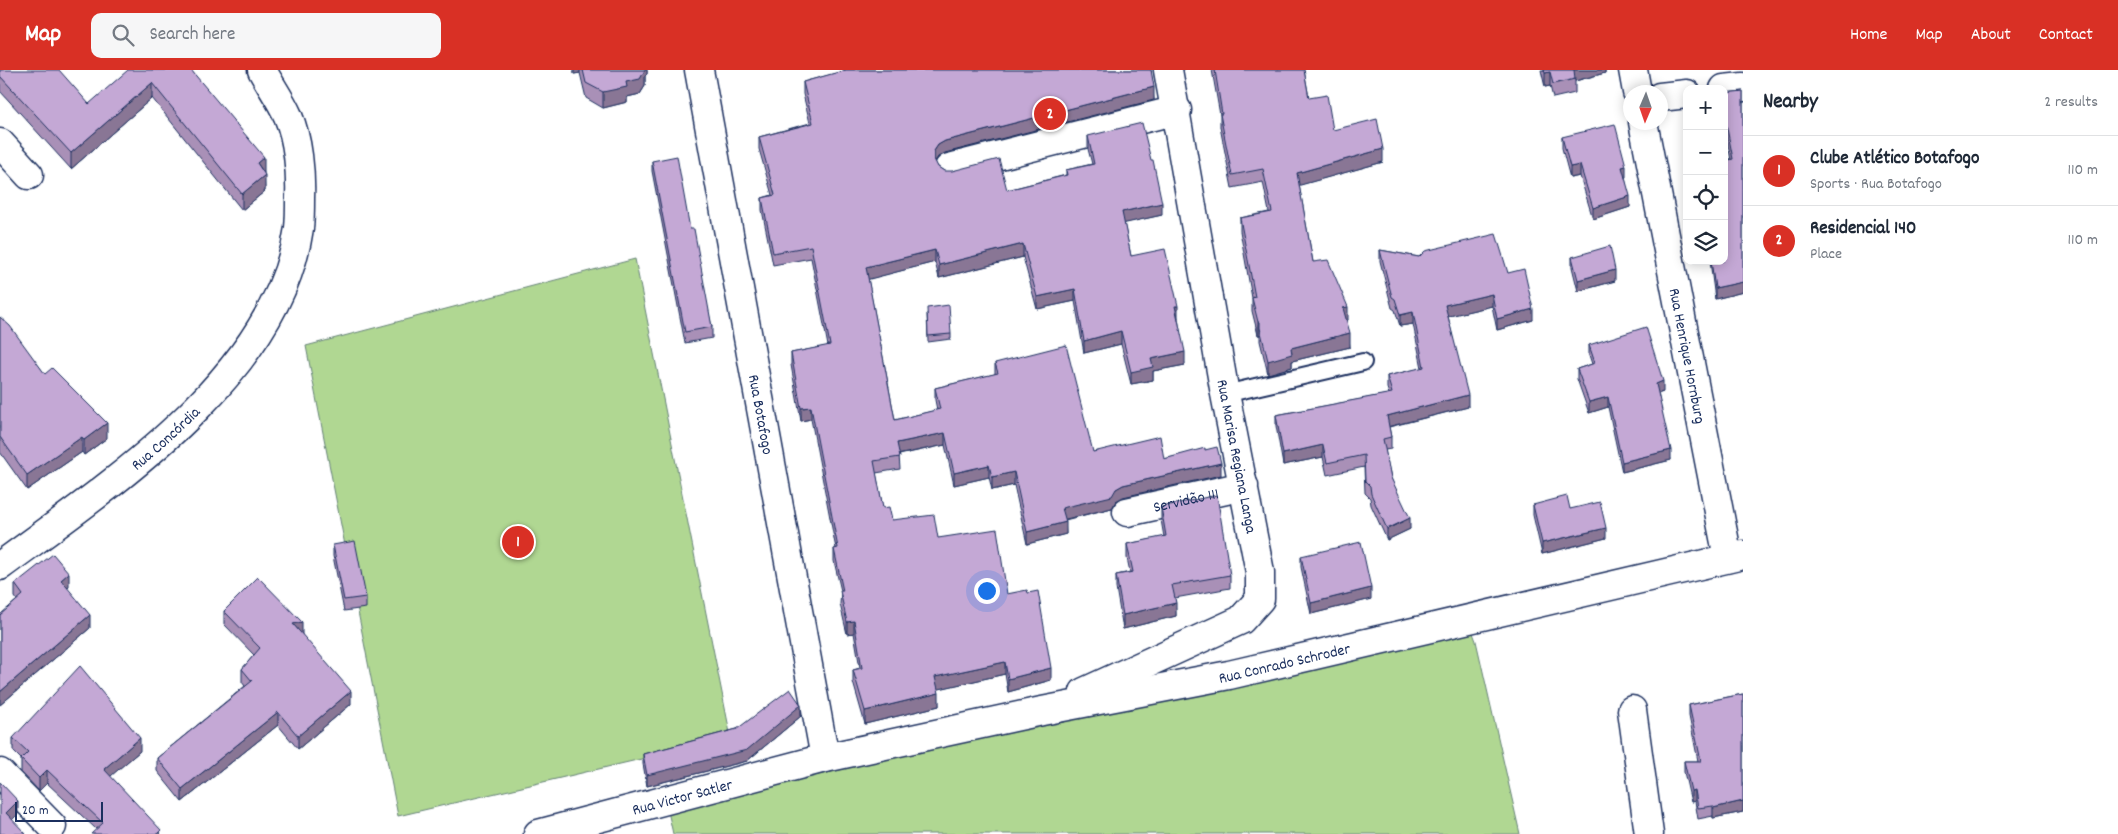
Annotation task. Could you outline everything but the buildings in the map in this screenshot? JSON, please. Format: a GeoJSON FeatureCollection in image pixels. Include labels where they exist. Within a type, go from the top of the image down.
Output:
{"type":"FeatureCollection","features":[{"type":"Feature","properties":{"kind":"street","name":"Rua Concórdia"},"geometry":{"type":"LineString","coordinates":[[0,566],[130,470],[192,413],[254,338],[277,298],[288,272],[299,227],[301,171],[288,117],[262,70]]}},
{"type":"Feature","properties":{"kind":"street","name":"Rua Botafogo"},"geometry":{"type":"LineString","coordinates":[[699,70],[824,758]]}},
{"type":"Feature","properties":{"kind":"street","name":"Rua Marisa Regiana Langa"},"geometry":{"type":"LineString","coordinates":[[1042,711],[1242,620],[1260,599],[1260,572],[1225,394],[1177,110],[1168,70]]}},
{"type":"Feature","properties":{"kind":"street"},"geometry":{"type":"LineString","coordinates":[[1633,70],[1636,85]]}},
{"type":"Feature","properties":{"kind":"street"},"geometry":{"type":"LineString","coordinates":[[1728,89],[1743,87]]}},
{"type":"Feature","properties":{"kind":"street"},"geometry":{"type":"LineString","coordinates":[[1668,96],[1683,94]]}},
{"type":"Feature","properties":{"kind":"street"},"geometry":{"type":"LineString","coordinates":[[949,168],[1177,110]]}},
{"type":"Feature","properties":{"kind":"street","name":"Rua Henrique Hornburg"},"geometry":{"type":"LineString","coordinates":[[1645,130],[1735,557]]}},
{"type":"Feature","properties":{"kind":"street"},"geometry":{"type":"LineString","coordinates":[[0,143],[29,175]]}},
{"type":"Feature","properties":{"kind":"street","name":"Servidão 111"},"geometry":{"type":"LineString","coordinates":[[1127,512],[1244,486]]}},
{"type":"Feature","properties":{"kind":"street","name":"Rua Conrado Schroder"},"geometry":{"type":"LineString","coordinates":[[824,758],[1042,711],[1229,675],[1735,557]]}},
{"type":"Feature","properties":{"kind":"street"},"geometry":{"type":"LineString","coordinates":[[1632,710],[1649,834]]}},
{"type":"Feature","properties":{"kind":"street","name":"Rua Victor Satler"},"geometry":{"type":"LineString","coordinates":[[538,834],[824,758]]}},
{"type":"Feature","properties":{"kind":"street"},"geometry":{"type":"LineString","coordinates":[[0,773],[52,826]]}},
{"type":"Feature","properties":{"kind":"lane"},"geometry":{"type":"LineString","coordinates":[[1225,394],[1362,362]]}},
{"type":"Feature","properties":{"kind":"green space"},"geometry":{"type":"Polygon","coordinates":[[[635,259],[731,738],[398,816],[306,346],[635,259]]]}},
{"type":"Feature","properties":{"kind":"green space"},"geometry":{"type":"Polygon","coordinates":[[[1470,625],[1476,641],[1520,834],[673,834],[668,811],[1052,719],[1470,625]]]}},
{"type":"Feature","properties":{"kind":"place","name":"Residencial 140"},"geometry":{"type":"Point","coordinates":[1050,114]}},
{"type":"Feature","properties":{"kind":"place","name":"Clube Atlético Botafogo"},"geometry":{"type":"Point","coordinates":[518,542]}}]}
